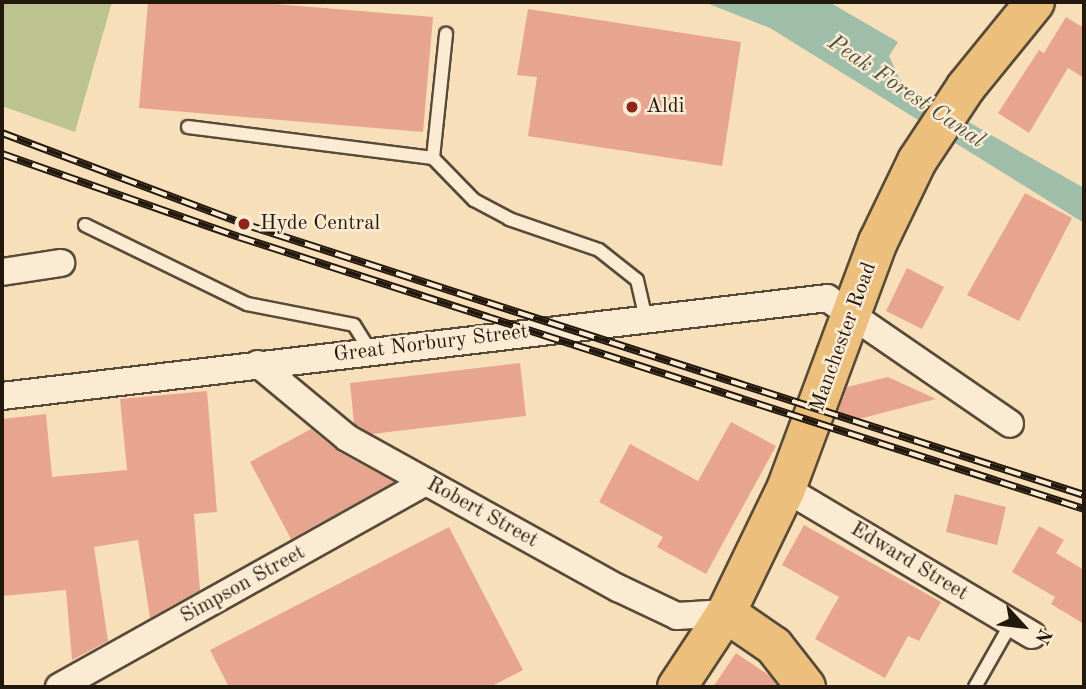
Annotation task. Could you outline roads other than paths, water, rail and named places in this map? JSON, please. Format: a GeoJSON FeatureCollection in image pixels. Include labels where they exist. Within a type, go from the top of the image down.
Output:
{"type":"FeatureCollection","features":[{"type":"Feature","properties":{"kind":"main road","name":"Manchester Road"},"geometry":{"type":"LineString","coordinates":[[677,687],[726,613],[786,489],[852,319],[878,242],[917,161],[967,87],[1035,2]]}},
{"type":"Feature","properties":{"kind":"main road"},"geometry":{"type":"LineString","coordinates":[[726,613],[775,646],[806,687]]}},
{"type":"Feature","properties":{"kind":"street"},"geometry":{"type":"LineString","coordinates":[[2,272],[61,263]]}},
{"type":"Feature","properties":{"kind":"street","name":"Great Norbury Street"},"geometry":{"type":"LineString","coordinates":[[2,396],[827,298],[852,319],[1010,424]]}},
{"type":"Feature","properties":{"kind":"street","name":"Robert Street"},"geometry":{"type":"LineString","coordinates":[[258,364],[347,438],[618,589],[677,616],[726,613]]}},
{"type":"Feature","properties":{"kind":"street","name":"Simpson Street"},"geometry":{"type":"LineString","coordinates":[[59,687],[426,482]]}},
{"type":"Feature","properties":{"kind":"street","name":"Edward Street"},"geometry":{"type":"LineString","coordinates":[[786,489],[1022,628]]}},
{"type":"Feature","properties":{"kind":"lane"},"geometry":{"type":"LineString","coordinates":[[433,158],[446,34]]}},
{"type":"Feature","properties":{"kind":"lane"},"geometry":{"type":"LineString","coordinates":[[188,127],[433,158],[474,200],[509,219],[598,250],[636,280],[646,319]]}},
{"type":"Feature","properties":{"kind":"lane"},"geometry":{"type":"LineString","coordinates":[[85,225],[247,304],[354,325],[370,351]]}},
{"type":"Feature","properties":{"kind":"lane"},"geometry":{"type":"LineString","coordinates":[[975,687],[1022,628]]}},
{"type":"Feature","properties":{"kind":"water","name":"Peak Forest Canal"},"geometry":{"type":"Polygon","coordinates":[[[704,2],[829,2],[898,42],[889,56],[902,84],[1084,188],[1084,223],[770,28],[704,2]]]}},
{"type":"Feature","properties":{"kind":"railway"},"geometry":{"type":"LineString","coordinates":[[2,133],[244,224],[1084,495]]}},
{"type":"Feature","properties":{"kind":"railway"},"geometry":{"type":"LineString","coordinates":[[2,154],[239,237],[1084,509]]}},
{"type":"Feature","properties":{"kind":"place","name":"Aldi"},"geometry":{"type":"Point","coordinates":[632,107]}},
{"type":"Feature","properties":{"kind":"place","name":"Hyde Central"},"geometry":{"type":"Point","coordinates":[244,224]}}]}
